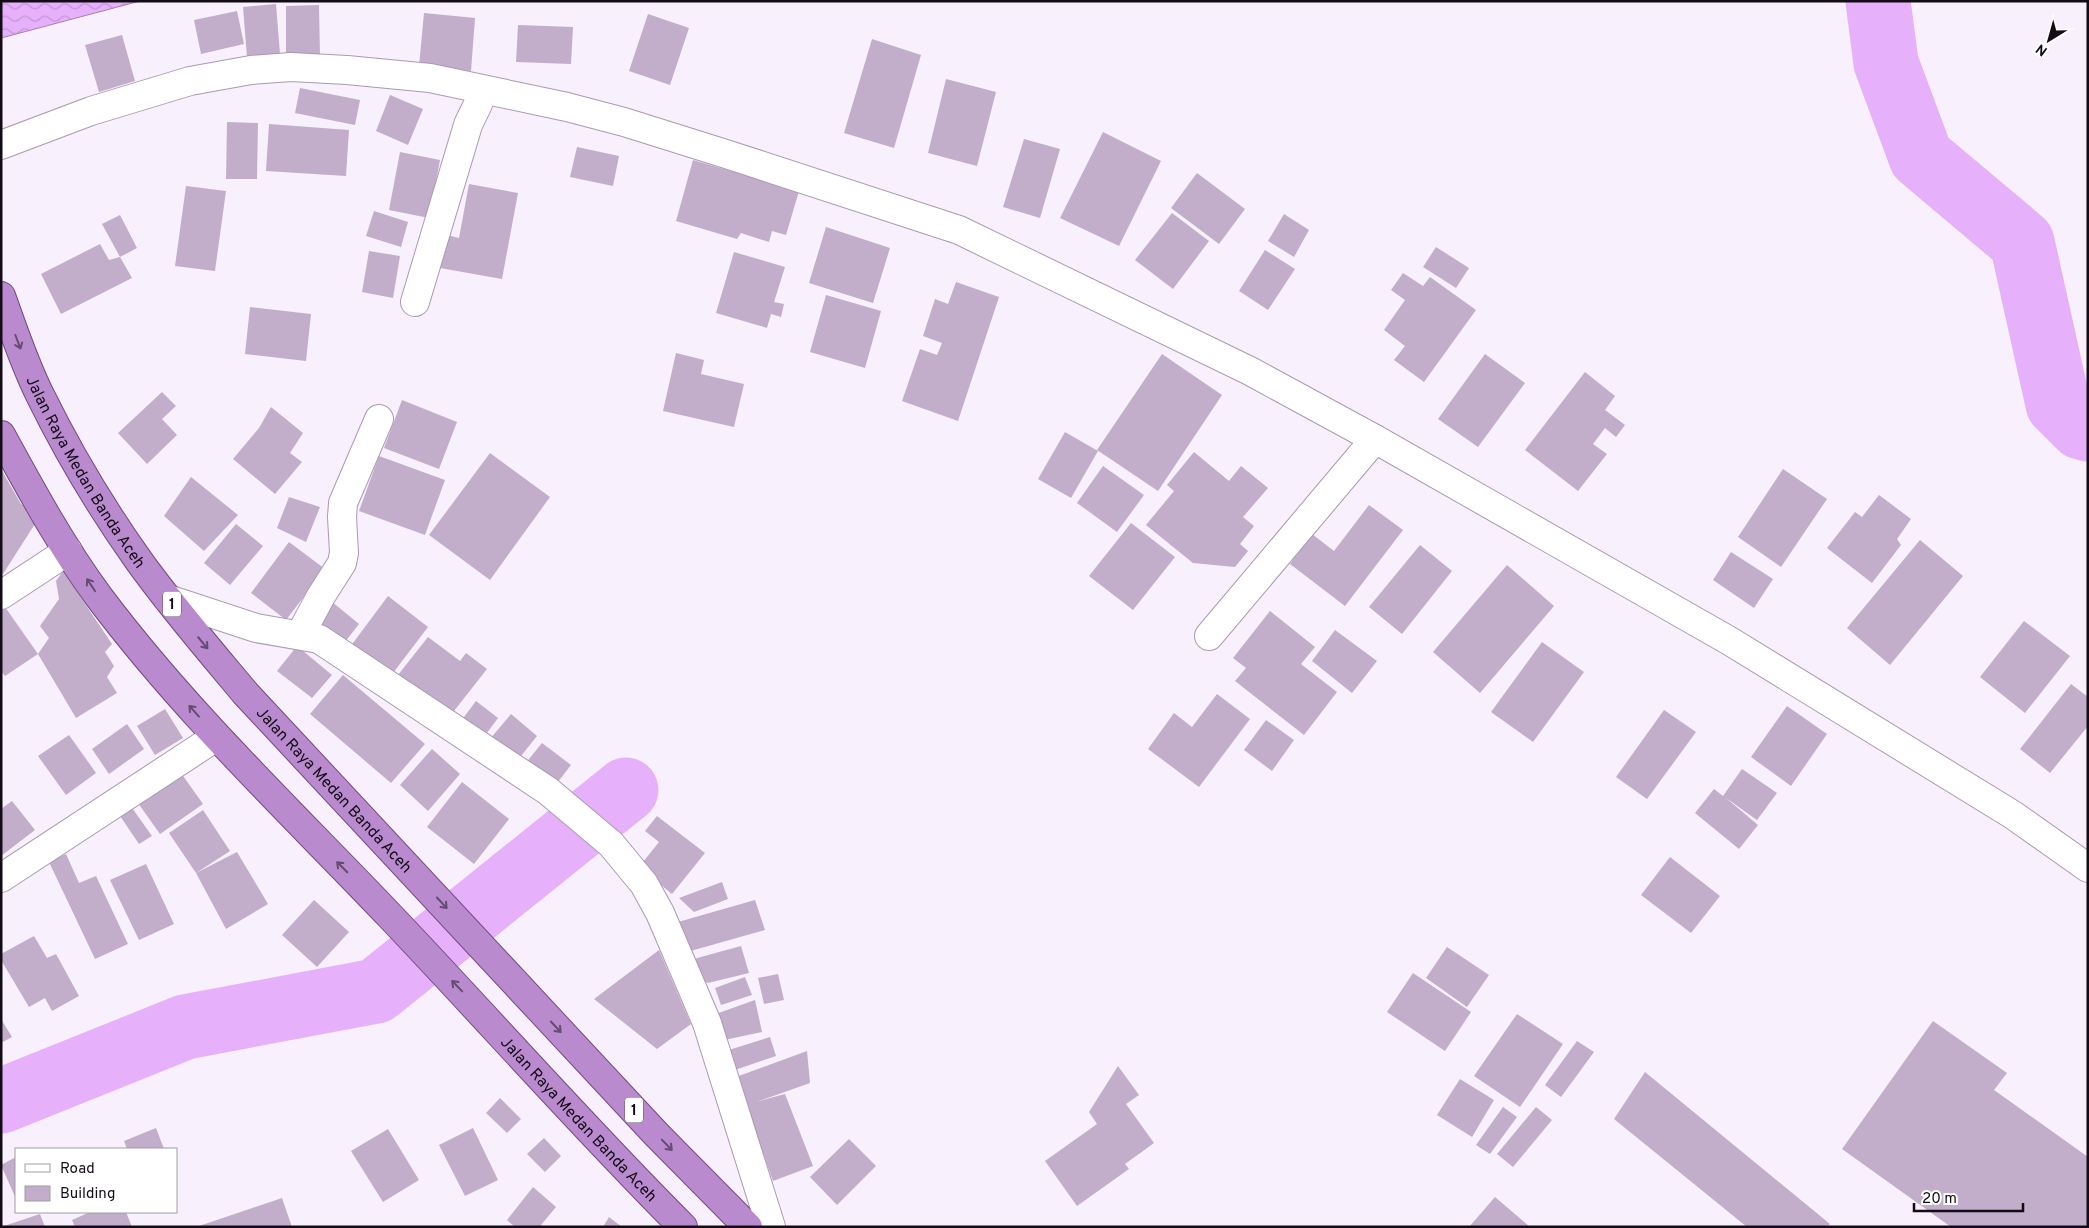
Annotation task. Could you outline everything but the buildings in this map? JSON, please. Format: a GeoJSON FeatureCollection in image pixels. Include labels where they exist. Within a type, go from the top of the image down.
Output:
{"type":"FeatureCollection","features":[{"type":"Feature","properties":{"kind":"highway","name":"Jalan Raya Medan Banda Aceh"},"geometry":{"type":"LineString","coordinates":[[1,296],[33,380],[60,434],[112,522],[168,598],[246,694],[657,1135],[748,1227]]}},
{"type":"Feature","properties":{"kind":"highway","name":"Jalan Raya Medan Banda Aceh"},"geometry":{"type":"LineString","coordinates":[[1,435],[68,551],[126,632],[216,737],[376,902],[617,1160],[683,1227]]}},
{"type":"Feature","properties":{"kind":"street"},"geometry":{"type":"LineString","coordinates":[[1,144],[91,111],[190,81],[251,70],[291,67],[347,70],[430,78],[567,107],[624,122],[959,230],[1250,371],[1375,439],[1728,640],[2012,815],[2088,868]]}},
{"type":"Feature","properties":{"kind":"street"},"geometry":{"type":"LineString","coordinates":[[415,302],[468,125],[473,112],[480,103],[483,90]]}},
{"type":"Feature","properties":{"kind":"street"},"geometry":{"type":"LineString","coordinates":[[300,635],[321,596],[342,563],[344,553],[343,503],[379,419]]}},
{"type":"Feature","properties":{"kind":"street"},"geometry":{"type":"LineString","coordinates":[[1209,636],[1375,439]]}},
{"type":"Feature","properties":{"kind":"street"},"geometry":{"type":"LineString","coordinates":[[1,595],[68,551]]}},
{"type":"Feature","properties":{"kind":"street"},"geometry":{"type":"LineString","coordinates":[[168,598],[256,628],[319,639],[548,791],[611,844],[644,884],[660,912],[688,977],[707,1023],[771,1227]]}},
{"type":"Feature","properties":{"kind":"street"},"geometry":{"type":"LineString","coordinates":[[1,878],[216,737]]}},
{"type":"Feature","properties":{"kind":"water"},"geometry":{"type":"Polygon","coordinates":[[[1,1],[140,1],[1,38],[1,1]]]}},
{"type":"Feature","properties":{"kind":"waterway"},"geometry":{"type":"LineString","coordinates":[[1878,1],[1886,63],[1921,157],[2022,242],[2058,404],[2081,427],[2088,429]]}},
{"type":"Feature","properties":{"kind":"waterway"},"geometry":{"type":"LineString","coordinates":[[1,1101],[185,1027],[376,991],[626,790]]}}]}
